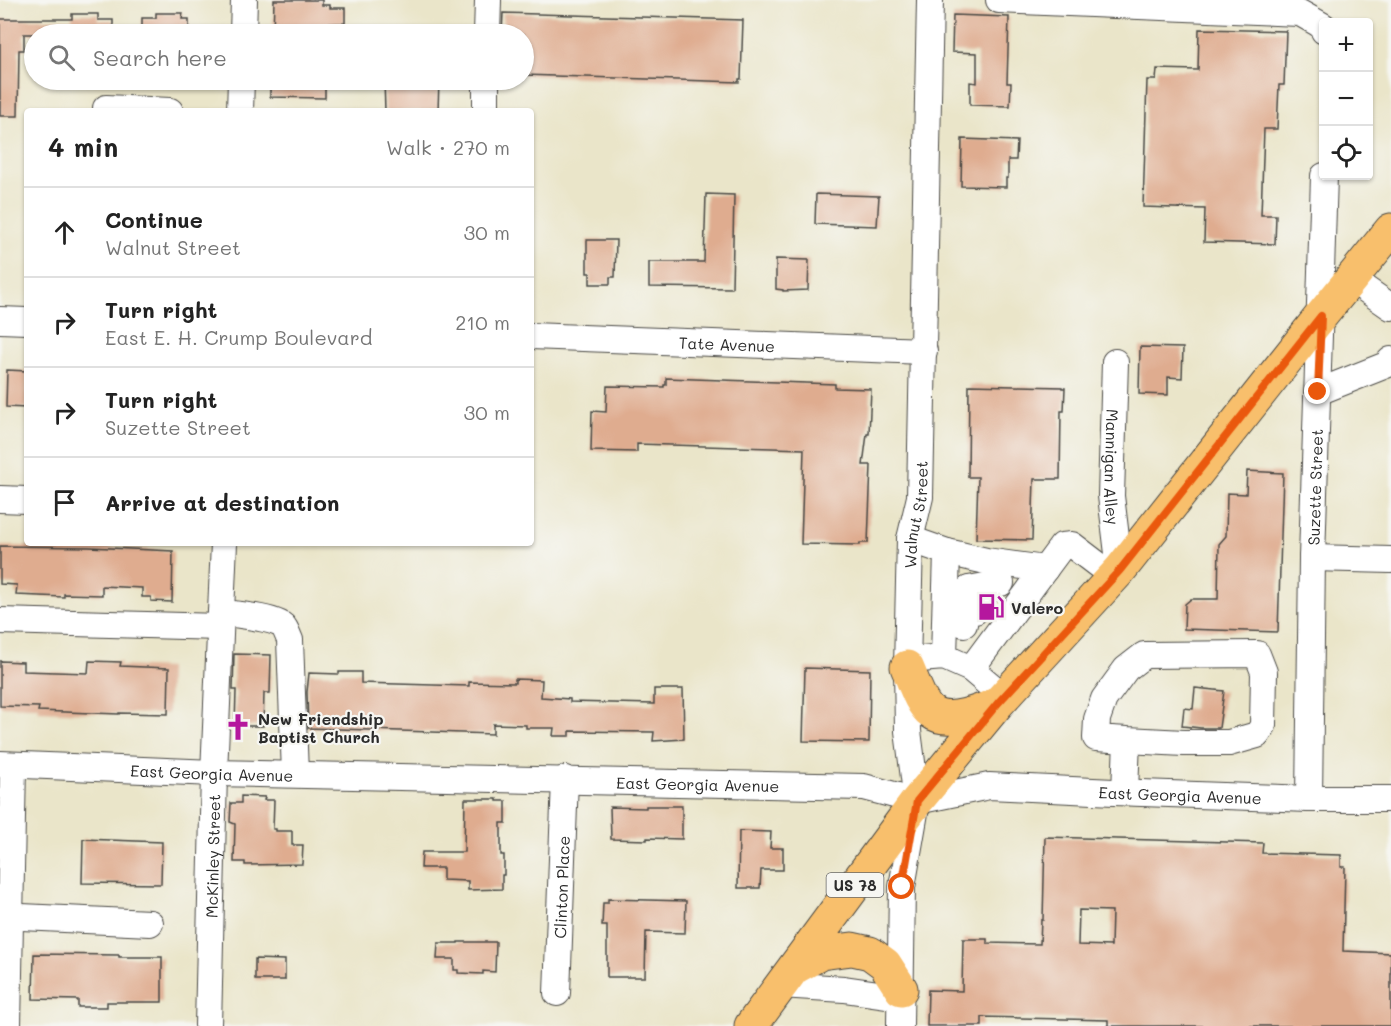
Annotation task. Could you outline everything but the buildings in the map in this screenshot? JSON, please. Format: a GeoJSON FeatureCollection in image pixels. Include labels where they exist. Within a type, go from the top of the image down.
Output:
{"type":"FeatureCollection","features":[{"type":"Feature","properties":{"kind":"main road","name":"US 78"},"geometry":{"type":"LineString","coordinates":[[751,1026],[917,801],[1001,700],[1117,573],[1391,230]]}},
{"type":"Feature","properties":{"kind":"main road"},"geometry":{"type":"LineString","coordinates":[[907,664],[923,703],[931,712],[939,716],[951,717],[979,712],[1001,700]]}},
{"type":"Feature","properties":{"kind":"main road"},"geometry":{"type":"LineString","coordinates":[[787,977],[821,953],[852,950],[870,953],[885,964],[901,993]]}},
{"type":"Feature","properties":{"kind":"street"},"geometry":{"type":"LineString","coordinates":[[243,24],[244,0]]}},
{"type":"Feature","properties":{"kind":"street"},"geometry":{"type":"LineString","coordinates":[[488,0],[488,24]]}},
{"type":"Feature","properties":{"kind":"street","name":"Walnut Street"},"geometry":{"type":"LineString","coordinates":[[900,1026],[902,887],[917,801],[908,731],[907,664],[910,539],[920,497],[930,0]]}},
{"type":"Feature","properties":{"kind":"street"},"geometry":{"type":"LineString","coordinates":[[999,0],[1300,12],[1319,26]]}},
{"type":"Feature","properties":{"kind":"street"},"geometry":{"type":"LineString","coordinates":[[240,108],[241,90]]}},
{"type":"Feature","properties":{"kind":"street"},"geometry":{"type":"LineString","coordinates":[[486,90],[486,108]]}},
{"type":"Feature","properties":{"kind":"street","name":"Suzette Street"},"geometry":{"type":"LineString","coordinates":[[1309,799],[1312,558],[1324,180]]}},
{"type":"Feature","properties":{"kind":"street"},"geometry":{"type":"LineString","coordinates":[[1351,279],[1391,307]]}},
{"type":"Feature","properties":{"kind":"street"},"geometry":{"type":"LineString","coordinates":[[0,321],[24,321]]}},
{"type":"Feature","properties":{"kind":"street","name":"Tate Avenue"},"geometry":{"type":"LineString","coordinates":[[534,336],[924,351]]}},
{"type":"Feature","properties":{"kind":"street"},"geometry":{"type":"LineString","coordinates":[[1318,392],[1386,365],[1391,360]]}},
{"type":"Feature","properties":{"kind":"street","name":"Mannigan Alley"},"geometry":{"type":"LineString","coordinates":[[1115,362],[1111,496],[1117,573]]}},
{"type":"Feature","properties":{"kind":"street"},"geometry":{"type":"LineString","coordinates":[[0,499],[24,500]]}},
{"type":"Feature","properties":{"kind":"street"},"geometry":{"type":"LineString","coordinates":[[910,539],[947,552],[986,561],[1045,569]]}},
{"type":"Feature","properties":{"kind":"street"},"geometry":{"type":"LineString","coordinates":[[907,664],[944,657],[990,610],[1045,569],[1062,546],[1072,545],[1117,573]]}},
{"type":"Feature","properties":{"kind":"street","name":"McKinley Street"},"geometry":{"type":"LineString","coordinates":[[208,1026],[214,773],[224,546]]}},
{"type":"Feature","properties":{"kind":"street"},"geometry":{"type":"LineString","coordinates":[[947,552],[990,610]]}},
{"type":"Feature","properties":{"kind":"street"},"geometry":{"type":"LineString","coordinates":[[1312,558],[1391,560]]}},
{"type":"Feature","properties":{"kind":"street"},"geometry":{"type":"LineString","coordinates":[[970,669],[990,610]]}},
{"type":"Feature","properties":{"kind":"street"},"geometry":{"type":"LineString","coordinates":[[0,621],[220,620],[234,614],[269,620],[284,627],[290,640],[296,774]]}},
{"type":"Feature","properties":{"kind":"street"},"geometry":{"type":"LineString","coordinates":[[1257,654],[1264,672],[1263,726],[1257,735],[1229,743],[1127,740],[1096,738],[1097,719],[1104,699],[1126,669],[1144,655],[1257,654]]}},
{"type":"Feature","properties":{"kind":"street"},"geometry":{"type":"LineString","coordinates":[[944,657],[970,669],[1001,700]]}},
{"type":"Feature","properties":{"kind":"street"},"geometry":{"type":"LineString","coordinates":[[1125,792],[1127,740]]}},
{"type":"Feature","properties":{"kind":"street"},"geometry":{"type":"LineString","coordinates":[[7,765],[5,916],[8,1026]]}},
{"type":"Feature","properties":{"kind":"street","name":"East Georgia Avenue"},"geometry":{"type":"LineString","coordinates":[[7,765],[214,773],[864,787],[917,801],[989,786],[1309,799],[1391,799]]}},
{"type":"Feature","properties":{"kind":"street","name":"Clinton Place"},"geometry":{"type":"LineString","coordinates":[[557,993],[565,779]]}},
{"type":"Feature","properties":{"kind":"street"},"geometry":{"type":"LineString","coordinates":[[5,916],[150,923]]}},
{"type":"Feature","properties":{"kind":"place","name":"Valero"},"geometry":{"type":"Point","coordinates":[991,607]}},
{"type":"Feature","properties":{"kind":"place","name":"New Friendship Baptist Church"},"geometry":{"type":"Point","coordinates":[238,727]}},
{"type":"Feature","properties":{"kind":"route"},"geometry":{"type":"LineString","coordinates":[[902,887],[917,801],[969,736],[1120,570],[1321,316],[1318,392]]}}]}
